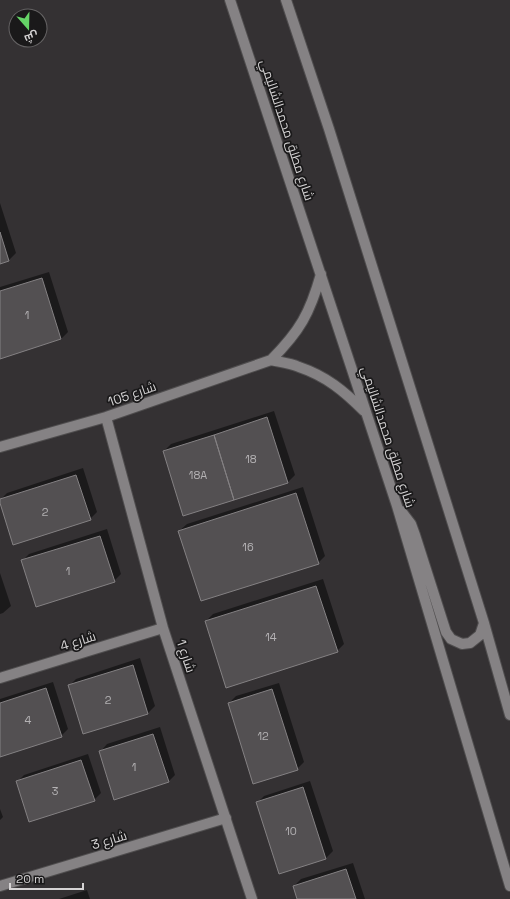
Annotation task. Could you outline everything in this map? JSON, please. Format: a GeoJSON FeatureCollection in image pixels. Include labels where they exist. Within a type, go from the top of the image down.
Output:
{"type":"FeatureCollection","features":[{"type":"Feature","properties":{"kind":"street","name":"شارع مطلق محمدالشاليمي"},"geometry":{"type":"LineString","coordinates":[[230,0],[397,506],[510,886]]}},
{"type":"Feature","properties":{"kind":"street"},"geometry":{"type":"LineString","coordinates":[[286,0],[329,129],[484,623],[510,715]]}},
{"type":"Feature","properties":{"kind":"street","name":"شارع 105"},"geometry":{"type":"LineString","coordinates":[[0,447],[106,417],[271,360],[289,342],[303,322],[314,299],[321,274]]}},
{"type":"Feature","properties":{"kind":"street"},"geometry":{"type":"LineString","coordinates":[[271,360],[298,366],[324,378],[347,394],[366,414]]}},
{"type":"Feature","properties":{"kind":"street","name":"شارع 1"},"geometry":{"type":"LineString","coordinates":[[106,417],[163,628],[252,899]]}},
{"type":"Feature","properties":{"kind":"street"},"geometry":{"type":"LineString","coordinates":[[397,506],[411,524],[446,632],[451,640],[462,644],[470,643],[480,635],[484,623]]}},
{"type":"Feature","properties":{"kind":"street","name":"شارع 4"},"geometry":{"type":"LineString","coordinates":[[0,678],[163,628]]}},
{"type":"Feature","properties":{"kind":"street","name":"شارع 3"},"geometry":{"type":"LineString","coordinates":[[0,886],[226,818]]}},
{"type":"Feature","properties":{"kind":"building"},"geometry":{"type":"Polygon","coordinates":[[[0,232],[9,261],[0,264],[0,232]]]}},
{"type":"Feature","properties":{"kind":"building"},"geometry":{"type":"Polygon","coordinates":[[[42,278],[61,339],[0,359],[0,291],[42,278]]]}},
{"type":"Feature","properties":{"kind":"building"},"geometry":{"type":"Polygon","coordinates":[[[267,417],[288,483],[234,500],[214,435],[267,417]]]}},
{"type":"Feature","properties":{"kind":"building"},"geometry":{"type":"Polygon","coordinates":[[[214,435],[234,500],[183,516],[163,451],[214,435]]]}},
{"type":"Feature","properties":{"kind":"building"},"geometry":{"type":"Polygon","coordinates":[[[76,475],[91,520],[13,545],[0,499],[76,475]]]}},
{"type":"Feature","properties":{"kind":"building"},"geometry":{"type":"Polygon","coordinates":[[[296,493],[319,564],[201,601],[178,531],[296,493]]]}},
{"type":"Feature","properties":{"kind":"building"},"geometry":{"type":"Polygon","coordinates":[[[100,536],[115,582],[36,607],[21,560],[100,536]]]}},
{"type":"Feature","properties":{"kind":"building"},"geometry":{"type":"Polygon","coordinates":[[[316,586],[338,652],[226,688],[205,621],[316,586]]]}},
{"type":"Feature","properties":{"kind":"building"},"geometry":{"type":"Polygon","coordinates":[[[133,665],[148,714],[83,734],[68,685],[133,665]]]}},
{"type":"Feature","properties":{"kind":"building"},"geometry":{"type":"Polygon","coordinates":[[[46,688],[62,737],[0,757],[0,703],[46,688]]]}},
{"type":"Feature","properties":{"kind":"building"},"geometry":{"type":"Polygon","coordinates":[[[272,689],[298,770],[253,784],[228,703],[272,689]]]}},
{"type":"Feature","properties":{"kind":"building"},"geometry":{"type":"Polygon","coordinates":[[[153,734],[169,782],[114,800],[99,751],[153,734]]]}},
{"type":"Feature","properties":{"kind":"building"},"geometry":{"type":"Polygon","coordinates":[[[81,760],[95,801],[29,822],[16,781],[81,760]]]}},
{"type":"Feature","properties":{"kind":"building"},"geometry":{"type":"Polygon","coordinates":[[[303,787],[326,859],[279,874],[256,802],[303,787]]]}},
{"type":"Feature","properties":{"kind":"building"},"geometry":{"type":"Polygon","coordinates":[[[346,869],[356,899],[297,899],[293,886],[346,869]]]}}]}
